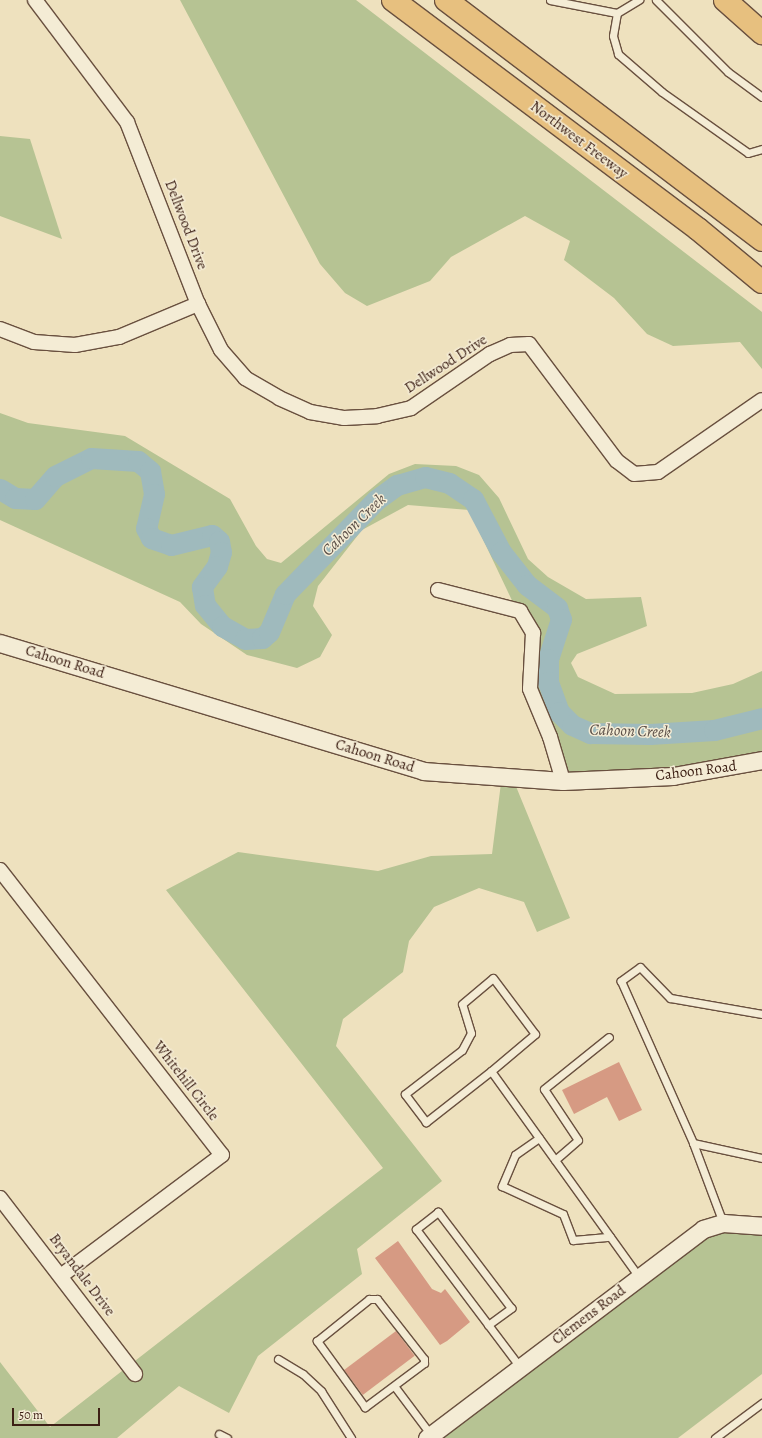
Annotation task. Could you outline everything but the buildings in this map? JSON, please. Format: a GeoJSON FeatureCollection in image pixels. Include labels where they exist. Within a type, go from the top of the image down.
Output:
{"type":"FeatureCollection","features":[{"type":"Feature","properties":{"kind":"main road","name":"Northwest Freeway"},"geometry":{"type":"LineString","coordinates":[[393,0],[698,229],[762,282]]}},
{"type":"Feature","properties":{"kind":"main road"},"geometry":{"type":"LineString","coordinates":[[446,0],[762,240]]}},
{"type":"Feature","properties":{"kind":"main road"},"geometry":{"type":"LineString","coordinates":[[725,0],[762,33]]}},
{"type":"Feature","properties":{"kind":"street","name":"Dellwood Drive"},"geometry":{"type":"LineString","coordinates":[[35,0],[127,122],[198,304],[221,350],[245,378],[310,412],[344,418],[377,416],[411,408],[490,354],[510,345],[529,344],[617,461],[634,474],[658,472],[762,400]]}},
{"type":"Feature","properties":{"kind":"street"},"geometry":{"type":"LineString","coordinates":[[0,329],[34,342],[75,345],[119,337],[198,304]]}},
{"type":"Feature","properties":{"kind":"street"},"geometry":{"type":"LineString","coordinates":[[438,590],[520,611],[533,632],[530,689],[550,737],[563,781]]}},
{"type":"Feature","properties":{"kind":"street","name":"Cahoon Road"},"geometry":{"type":"LineString","coordinates":[[0,643],[423,771],[563,781],[673,776],[762,760]]}},
{"type":"Feature","properties":{"kind":"street","name":"Whitehill Circle"},"geometry":{"type":"LineString","coordinates":[[0,870],[222,1155],[61,1276]]}},
{"type":"Feature","properties":{"kind":"street","name":"Bryandale Drive"},"geometry":{"type":"LineString","coordinates":[[0,1198],[135,1374]]}},
{"type":"Feature","properties":{"kind":"street","name":"Clemens Road"},"geometry":{"type":"LineString","coordinates":[[429,1436],[704,1229],[723,1223],[762,1226]]}},
{"type":"Feature","properties":{"kind":"lane"},"geometry":{"type":"LineString","coordinates":[[550,0],[617,13],[639,0]]}},
{"type":"Feature","properties":{"kind":"lane"},"geometry":{"type":"LineString","coordinates":[[656,0],[728,72],[762,97]]}},
{"type":"Feature","properties":{"kind":"lane"},"geometry":{"type":"LineString","coordinates":[[617,13],[613,36],[618,54],[662,92],[748,153],[762,149]]}},
{"type":"Feature","properties":{"kind":"lane"},"geometry":{"type":"LineString","coordinates":[[723,1223],[694,1143],[622,987],[624,976],[640,967],[670,998],[762,1014]]}},
{"type":"Feature","properties":{"kind":"lane"},"geometry":{"type":"LineString","coordinates":[[493,978],[535,1034],[491,1071],[426,1122],[405,1094],[462,1050],[471,1033],[462,1004],[493,978]]}},
{"type":"Feature","properties":{"kind":"lane"},"geometry":{"type":"LineString","coordinates":[[555,1160],[578,1140],[544,1089],[609,1038]]}},
{"type":"Feature","properties":{"kind":"lane"},"geometry":{"type":"LineString","coordinates":[[491,1071],[640,1277]]}},
{"type":"Feature","properties":{"kind":"lane"},"geometry":{"type":"LineString","coordinates":[[539,1138],[515,1155],[502,1186],[563,1214],[573,1240],[610,1237]]}},
{"type":"Feature","properties":{"kind":"lane"},"geometry":{"type":"LineString","coordinates":[[694,1143],[762,1158]]}},
{"type":"Feature","properties":{"kind":"lane"},"geometry":{"type":"LineString","coordinates":[[488,1325],[511,1308],[438,1212],[416,1229],[488,1325],[521,1367]]}},
{"type":"Feature","properties":{"kind":"lane"},"geometry":{"type":"LineString","coordinates":[[369,1298],[377,1299],[424,1359],[421,1367],[395,1387],[365,1407],[318,1346],[318,1338],[369,1298]]}},
{"type":"Feature","properties":{"kind":"lane"},"geometry":{"type":"LineString","coordinates":[[278,1359],[303,1374],[321,1391],[351,1438]]}},
{"type":"Feature","properties":{"kind":"lane"},"geometry":{"type":"LineString","coordinates":[[395,1387],[429,1436]]}},
{"type":"Feature","properties":{"kind":"lane"},"geometry":{"type":"LineString","coordinates":[[715,1438],[762,1403]]}},
{"type":"Feature","properties":{"kind":"lane"},"geometry":{"type":"LineString","coordinates":[[219,1434],[226,1438]]}},
{"type":"Feature","properties":{"kind":"green space"},"geometry":{"type":"Polygon","coordinates":[[[180,0],[356,0],[762,312],[762,369],[740,342],[673,346],[647,334],[614,298],[564,260],[570,241],[525,216],[451,257],[430,281],[367,306],[345,293],[320,264],[180,0]]]}},
{"type":"Feature","properties":{"kind":"green space"},"geometry":{"type":"Polygon","coordinates":[[[0,136],[30,139],[62,239],[0,216],[0,136]]]}},
{"type":"Feature","properties":{"kind":"green space"},"geometry":{"type":"Polygon","coordinates":[[[0,413],[28,423],[125,436],[230,499],[256,546],[267,559],[281,563],[389,474],[415,464],[456,466],[479,475],[499,498],[528,559],[548,577],[586,599],[641,597],[647,626],[577,654],[571,663],[578,677],[615,694],[692,693],[733,684],[762,671],[762,764],[559,785],[543,734],[528,634],[469,510],[408,505],[362,530],[318,586],[313,606],[332,635],[320,657],[297,668],[247,655],[201,624],[180,602],[0,520],[0,413]]]}},
{"type":"Feature","properties":{"kind":"green space"},"geometry":{"type":"Polygon","coordinates":[[[501,783],[515,784],[570,918],[537,932],[524,902],[479,888],[434,907],[409,941],[403,972],[343,1019],[336,1046],[442,1181],[357,1249],[362,1274],[258,1356],[229,1413],[179,1386],[117,1438],[0,1438],[0,1362],[50,1427],[383,1168],[166,890],[238,852],[378,871],[431,856],[492,854],[501,783]]]}},
{"type":"Feature","properties":{"kind":"green space"},"geometry":{"type":"Polygon","coordinates":[[[731,1228],[762,1232],[762,1374],[678,1438],[437,1438],[706,1235],[731,1228]]]}},
{"type":"Feature","properties":{"kind":"waterway","name":"Cahoon Creek"},"geometry":{"type":"LineString","coordinates":[[0,489],[15,498],[35,499],[55,476],[91,458],[138,461],[150,471],[154,494],[146,528],[151,538],[171,545],[212,535],[219,541],[221,552],[217,566],[202,587],[205,605],[222,626],[245,639],[262,638],[269,632],[285,594],[376,500],[397,485],[425,477],[449,483],[473,499],[501,552],[527,585],[557,608],[561,619],[548,659],[548,682],[559,712],[572,725],[590,733],[650,734],[714,730],[762,718]]}}]}
